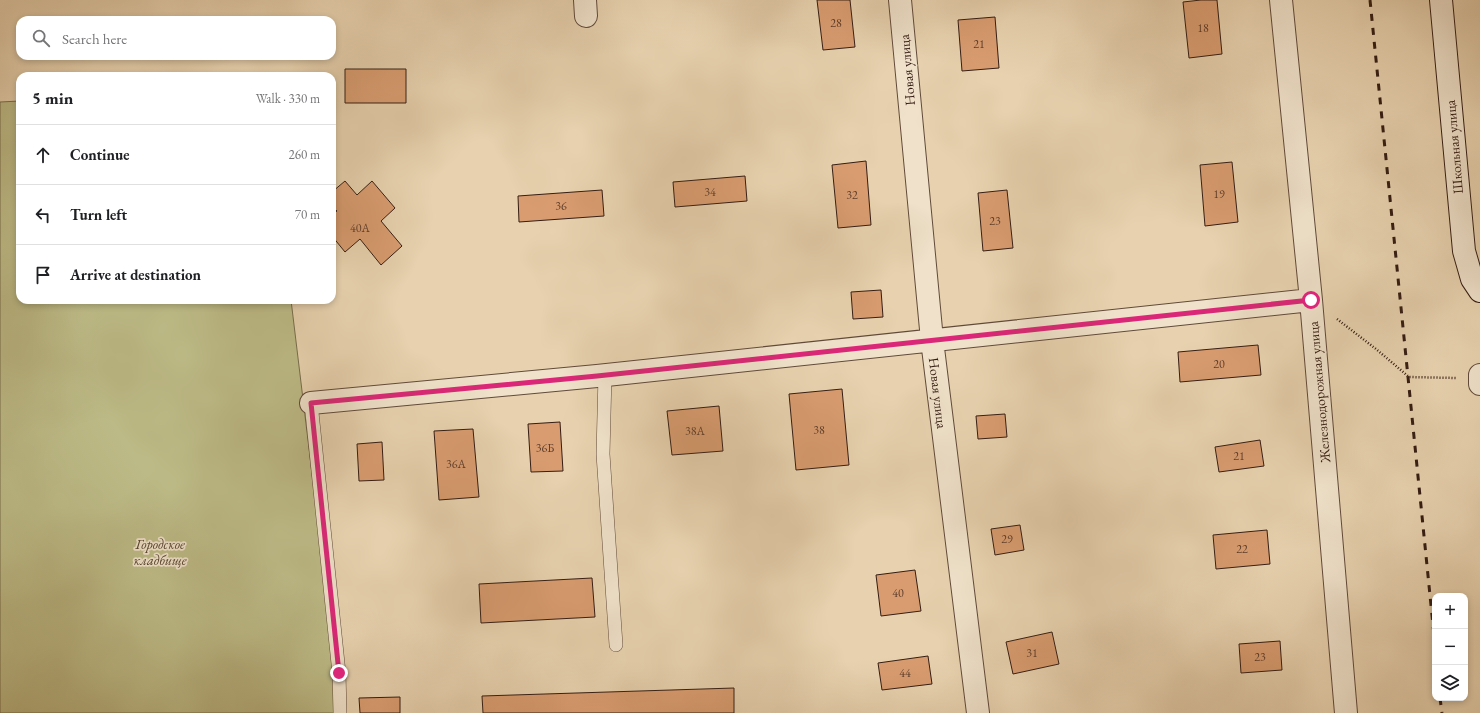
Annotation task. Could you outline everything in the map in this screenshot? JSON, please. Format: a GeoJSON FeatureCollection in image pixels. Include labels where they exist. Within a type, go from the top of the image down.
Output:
{"type":"FeatureCollection","features":[{"type":"Feature","properties":{"kind":"street","name":"Новая улица"},"geometry":{"type":"LineString","coordinates":[[900,0],[932,340],[978,713]]}},
{"type":"Feature","properties":{"kind":"street","name":"Железнодорожная улица"},"geometry":{"type":"LineString","coordinates":[[1281,0],[1311,300],[1346,713]]}},
{"type":"Feature","properties":{"kind":"street","name":"Школьная улица"},"geometry":{"type":"LineString","coordinates":[[1441,0],[1464,251],[1472,279],[1480,291]]}},
{"type":"Feature","properties":{"kind":"street"},"geometry":{"type":"LineString","coordinates":[[311,403],[605,375],[1311,300]]}},
{"type":"Feature","properties":{"kind":"street"},"geometry":{"type":"LineString","coordinates":[[1480,375],[1480,384]]}},
{"type":"Feature","properties":{"kind":"lane"},"geometry":{"type":"LineString","coordinates":[[605,375],[603,454],[616,645]]}},
{"type":"Feature","properties":{"kind":"lane"},"geometry":{"type":"LineString","coordinates":[[311,403],[339,673],[340,713]]}},
{"type":"Feature","properties":{"kind":"path"},"geometry":{"type":"LineString","coordinates":[[1311,300],[1376,349],[1409,377],[1480,378]]}},
{"type":"Feature","properties":{"kind":"green space","name":"Городское кладбище"},"geometry":{"type":"Polygon","coordinates":[[[16,101],[16,304],[291,304],[341,713],[0,713],[0,102],[16,101]]]}},
{"type":"Feature","properties":{"kind":"building"},"geometry":{"type":"Polygon","coordinates":[[[817,0],[850,0],[855,47],[823,50],[817,0]]]}},
{"type":"Feature","properties":{"kind":"building"},"geometry":{"type":"Polygon","coordinates":[[[1217,0],[1222,54],[1189,58],[1183,2],[1217,0]]]}},
{"type":"Feature","properties":{"kind":"building"},"geometry":{"type":"Polygon","coordinates":[[[995,17],[999,68],[962,71],[958,20],[995,17]]]}},
{"type":"Feature","properties":{"kind":"building"},"geometry":{"type":"Polygon","coordinates":[[[345,69],[406,69],[406,103],[345,103],[345,69]]]}},
{"type":"Feature","properties":{"kind":"building"},"geometry":{"type":"Polygon","coordinates":[[[866,161],[871,225],[838,228],[832,165],[866,161]]]}},
{"type":"Feature","properties":{"kind":"building"},"geometry":{"type":"Polygon","coordinates":[[[1232,162],[1238,222],[1205,226],[1200,165],[1232,162]]]}},
{"type":"Feature","properties":{"kind":"building"},"geometry":{"type":"Polygon","coordinates":[[[745,176],[747,201],[675,207],[673,182],[745,176]]]}},
{"type":"Feature","properties":{"kind":"building"},"geometry":{"type":"Polygon","coordinates":[[[345,181],[357,195],[372,181],[395,208],[381,221],[402,246],[381,265],[360,239],[345,252],[336,241],[336,189],[345,181]]]}},
{"type":"Feature","properties":{"kind":"building"},"geometry":{"type":"Polygon","coordinates":[[[602,190],[604,216],[519,222],[518,196],[602,190]]]}},
{"type":"Feature","properties":{"kind":"building"},"geometry":{"type":"Polygon","coordinates":[[[1007,190],[1013,248],[983,251],[978,193],[1007,190]]]}},
{"type":"Feature","properties":{"kind":"building"},"geometry":{"type":"Polygon","coordinates":[[[881,290],[883,317],[853,319],[851,292],[881,290]]]}},
{"type":"Feature","properties":{"kind":"building"},"geometry":{"type":"Polygon","coordinates":[[[1258,345],[1261,375],[1180,382],[1178,352],[1258,345]]]}},
{"type":"Feature","properties":{"kind":"building"},"geometry":{"type":"Polygon","coordinates":[[[842,389],[849,465],[796,470],[789,394],[842,389]]]}},
{"type":"Feature","properties":{"kind":"building"},"geometry":{"type":"Polygon","coordinates":[[[719,406],[723,451],[672,455],[667,411],[719,406]]]}},
{"type":"Feature","properties":{"kind":"building"},"geometry":{"type":"Polygon","coordinates":[[[1005,414],[1007,437],[978,439],[976,416],[1005,414]]]}},
{"type":"Feature","properties":{"kind":"building"},"geometry":{"type":"Polygon","coordinates":[[[560,422],[563,471],[531,472],[528,424],[560,422]]]}},
{"type":"Feature","properties":{"kind":"building"},"geometry":{"type":"Polygon","coordinates":[[[473,429],[479,497],[439,500],[434,431],[473,429]]]}},
{"type":"Feature","properties":{"kind":"building"},"geometry":{"type":"Polygon","coordinates":[[[1260,440],[1264,466],[1219,472],[1215,447],[1260,440]]]}},
{"type":"Feature","properties":{"kind":"building"},"geometry":{"type":"Polygon","coordinates":[[[382,442],[384,480],[359,481],[357,444],[382,442]]]}},
{"type":"Feature","properties":{"kind":"building"},"geometry":{"type":"Polygon","coordinates":[[[1020,525],[1024,550],[995,555],[991,529],[1020,525]]]}},
{"type":"Feature","properties":{"kind":"building"},"geometry":{"type":"Polygon","coordinates":[[[1267,530],[1270,564],[1216,569],[1213,535],[1267,530]]]}},
{"type":"Feature","properties":{"kind":"building"},"geometry":{"type":"Polygon","coordinates":[[[915,570],[921,611],[881,616],[876,575],[915,570]]]}},
{"type":"Feature","properties":{"kind":"building"},"geometry":{"type":"Polygon","coordinates":[[[592,578],[595,617],[481,623],[479,584],[592,578]]]}},
{"type":"Feature","properties":{"kind":"building"},"geometry":{"type":"Polygon","coordinates":[[[1052,632],[1059,664],[1013,674],[1006,642],[1052,632]]]}},
{"type":"Feature","properties":{"kind":"building"},"geometry":{"type":"Polygon","coordinates":[[[1280,641],[1282,670],[1241,673],[1239,644],[1280,641]]]}},
{"type":"Feature","properties":{"kind":"building"},"geometry":{"type":"Polygon","coordinates":[[[928,656],[932,684],[882,690],[878,663],[928,656]]]}},
{"type":"Feature","properties":{"kind":"building"},"geometry":{"type":"Polygon","coordinates":[[[734,688],[734,713],[483,713],[482,696],[734,688]]]}},
{"type":"Feature","properties":{"kind":"building"},"geometry":{"type":"Polygon","coordinates":[[[400,697],[400,713],[360,713],[359,698],[400,697]]]}},
{"type":"Feature","properties":{"kind":"railway"},"geometry":{"type":"LineString","coordinates":[[1370,0],[1433,629]]}},
{"type":"Feature","properties":{"kind":"railway"},"geometry":{"type":"LineString","coordinates":[[1440,701],[1442,713]]}},
{"type":"Feature","properties":{"kind":"route"},"geometry":{"type":"LineString","coordinates":[[339,673],[311,403],[597,376],[1311,300]]}}]}
